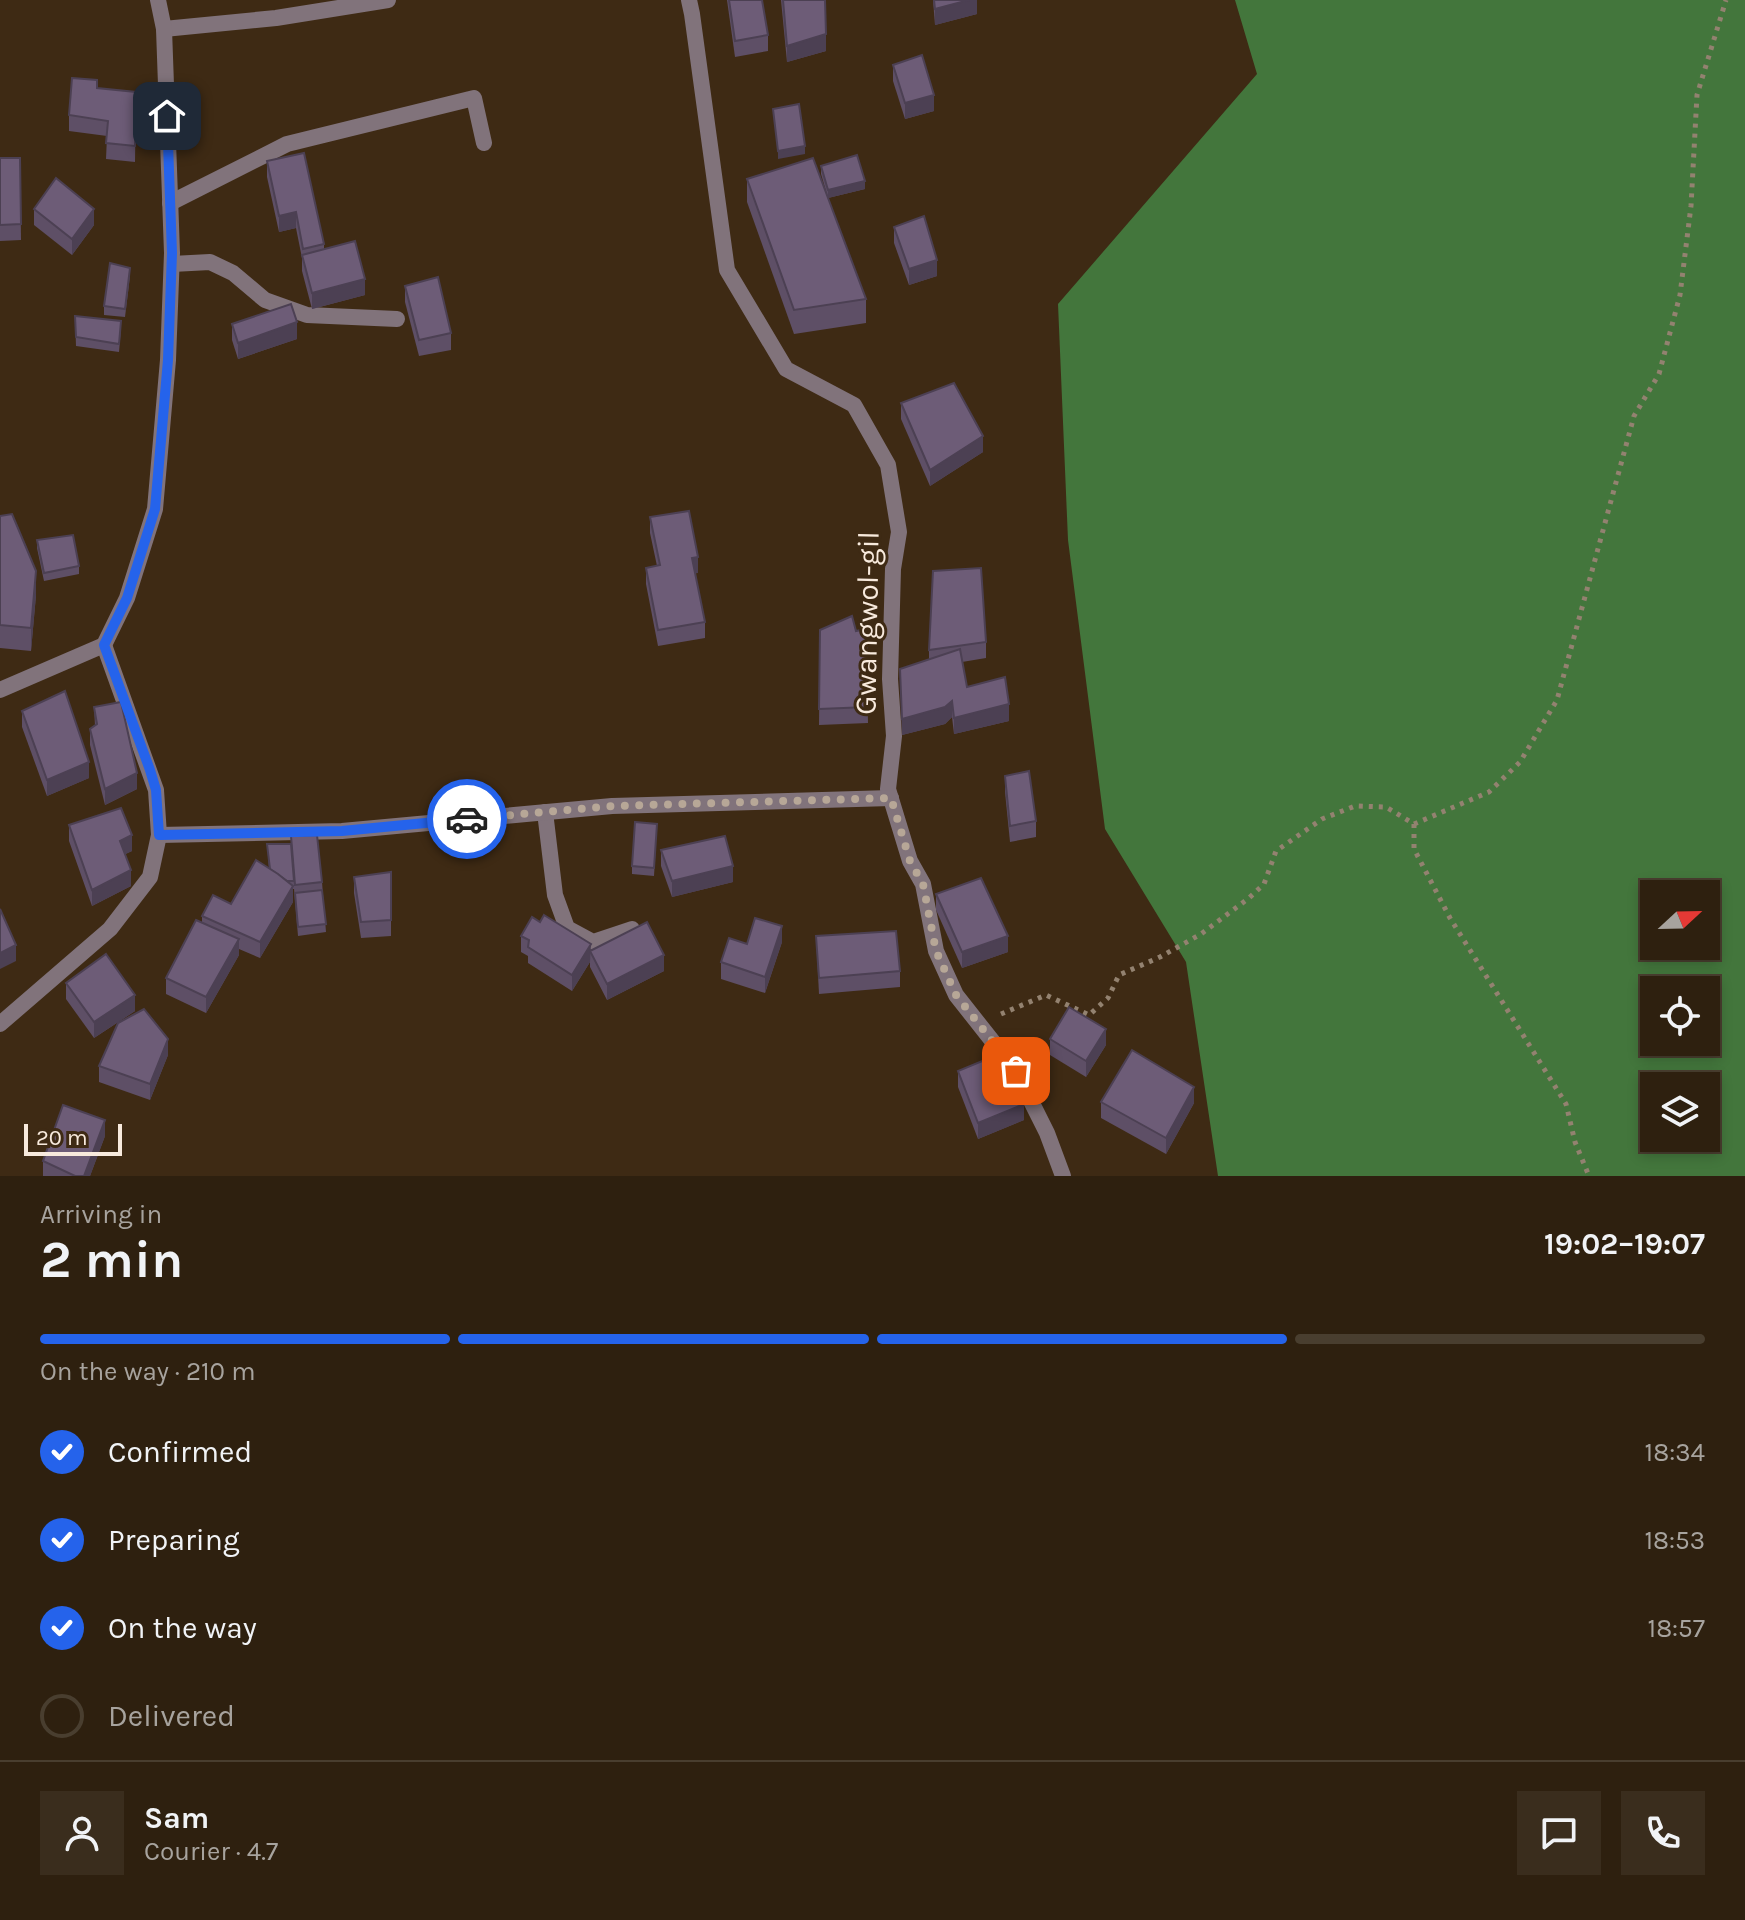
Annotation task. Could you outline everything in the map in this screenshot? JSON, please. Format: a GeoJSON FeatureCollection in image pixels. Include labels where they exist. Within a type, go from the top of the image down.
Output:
{"type":"FeatureCollection","features":[{"type":"Feature","properties":{"kind":"street"},"geometry":{"type":"LineString","coordinates":[[0,690],[104,645],[127,598],[155,509],[168,360],[172,264],[164,29],[158,0]]}},
{"type":"Feature","properties":{"kind":"street"},"geometry":{"type":"LineString","coordinates":[[164,29],[276,18],[388,0]]}},
{"type":"Feature","properties":{"kind":"street","name":"Gwangwol-gil"},"geometry":{"type":"LineString","coordinates":[[689,0],[727,270],[786,369],[854,405],[888,465],[899,532],[893,583],[890,679],[894,736],[888,789],[910,861],[923,884],[936,951],[956,995],[1016,1071],[1047,1133],[1063,1176]]}},
{"type":"Feature","properties":{"kind":"street"},"geometry":{"type":"LineString","coordinates":[[170,203],[287,144],[474,98],[484,143]]}},
{"type":"Feature","properties":{"kind":"street"},"geometry":{"type":"LineString","coordinates":[[172,264],[210,262],[233,273],[265,300],[307,315],[397,319]]}},
{"type":"Feature","properties":{"kind":"street"},"geometry":{"type":"LineString","coordinates":[[0,1024],[110,929],[150,877],[159,835],[156,790],[104,645]]}},
{"type":"Feature","properties":{"kind":"street"},"geometry":{"type":"LineString","coordinates":[[159,835],[342,831],[612,806],[891,798]]}},
{"type":"Feature","properties":{"kind":"street"},"geometry":{"type":"LineString","coordinates":[[545,812],[555,895],[567,928],[593,942],[632,929]]}},
{"type":"Feature","properties":{"kind":"path"},"geometry":{"type":"LineString","coordinates":[[1414,824],[1489,792],[1520,762],[1557,700],[1634,416],[1659,374],[1680,295],[1691,206],[1697,95],[1726,0]]}},
{"type":"Feature","properties":{"kind":"path"},"geometry":{"type":"LineString","coordinates":[[979,1026],[1046,995],[1089,1015],[1108,998],[1119,975],[1201,934],[1249,898],[1264,884],[1276,851],[1322,819],[1355,806],[1386,807],[1414,824]]}},
{"type":"Feature","properties":{"kind":"path"},"geometry":{"type":"LineString","coordinates":[[1414,824],[1414,849],[1450,918],[1566,1104],[1575,1142],[1589,1176]]}},
{"type":"Feature","properties":{"kind":"green space"},"geometry":{"type":"Polygon","coordinates":[[[1235,0],[1745,0],[1745,1176],[1218,1176],[1186,962],[1105,829],[1068,540],[1058,304],[1257,74],[1235,0]]]}},
{"type":"Feature","properties":{"kind":"building"},"geometry":{"type":"Polygon","coordinates":[[[729,0],[762,0],[768,35],[735,41],[729,0]]]}},
{"type":"Feature","properties":{"kind":"building"},"geometry":{"type":"Polygon","coordinates":[[[783,0],[825,0],[826,34],[787,46],[783,0]]]}},
{"type":"Feature","properties":{"kind":"building"},"geometry":{"type":"Polygon","coordinates":[[[934,0],[969,0],[935,9],[934,0]]]}},
{"type":"Feature","properties":{"kind":"building"},"geometry":{"type":"Polygon","coordinates":[[[922,55],[934,95],[905,103],[893,65],[922,55]]]}},
{"type":"Feature","properties":{"kind":"building"},"geometry":{"type":"Polygon","coordinates":[[[72,78],[97,80],[97,88],[136,92],[135,146],[106,143],[108,121],[69,115],[72,78]]]}},
{"type":"Feature","properties":{"kind":"building"},"geometry":{"type":"Polygon","coordinates":[[[799,104],[805,146],[778,151],[773,109],[799,104]]]}},
{"type":"Feature","properties":{"kind":"building"},"geometry":{"type":"Polygon","coordinates":[[[304,153],[324,244],[303,249],[296,212],[279,216],[267,161],[304,153]]]}},
{"type":"Feature","properties":{"kind":"building"},"geometry":{"type":"Polygon","coordinates":[[[857,155],[865,181],[828,190],[821,166],[857,155]]]}},
{"type":"Feature","properties":{"kind":"building"},"geometry":{"type":"Polygon","coordinates":[[[0,158],[20,158],[21,224],[0,225],[0,158]]]}},
{"type":"Feature","properties":{"kind":"building"},"geometry":{"type":"Polygon","coordinates":[[[813,158],[866,299],[794,310],[747,179],[813,158]]]}},
{"type":"Feature","properties":{"kind":"building"},"geometry":{"type":"Polygon","coordinates":[[[56,178],[94,209],[72,239],[34,209],[56,178]]]}},
{"type":"Feature","properties":{"kind":"building"},"geometry":{"type":"Polygon","coordinates":[[[924,216],[937,260],[909,269],[894,227],[924,216]]]}},
{"type":"Feature","properties":{"kind":"building"},"geometry":{"type":"Polygon","coordinates":[[[355,241],[365,279],[312,293],[302,255],[355,241]]]}},
{"type":"Feature","properties":{"kind":"building"},"geometry":{"type":"Polygon","coordinates":[[[110,263],[130,268],[125,309],[104,306],[110,263]]]}},
{"type":"Feature","properties":{"kind":"building"},"geometry":{"type":"Polygon","coordinates":[[[438,277],[451,333],[419,340],[405,286],[438,277]]]}},
{"type":"Feature","properties":{"kind":"building"},"geometry":{"type":"Polygon","coordinates":[[[291,304],[297,322],[238,343],[232,324],[291,304]]]}},
{"type":"Feature","properties":{"kind":"building"},"geometry":{"type":"Polygon","coordinates":[[[75,316],[121,321],[119,344],[76,337],[75,316]]]}},
{"type":"Feature","properties":{"kind":"building"},"geometry":{"type":"Polygon","coordinates":[[[954,383],[983,436],[930,470],[901,403],[954,383]]]}},
{"type":"Feature","properties":{"kind":"building"},"geometry":{"type":"Polygon","coordinates":[[[689,511],[698,557],[692,558],[705,622],[658,630],[646,568],[660,565],[650,517],[689,511]]]}},
{"type":"Feature","properties":{"kind":"building"},"geometry":{"type":"Polygon","coordinates":[[[12,514],[36,571],[31,628],[0,625],[0,516],[12,514]]]}},
{"type":"Feature","properties":{"kind":"building"},"geometry":{"type":"Polygon","coordinates":[[[73,535],[79,566],[44,573],[37,540],[73,535]]]}},
{"type":"Feature","properties":{"kind":"building"},"geometry":{"type":"Polygon","coordinates":[[[981,568],[986,642],[929,650],[933,571],[981,568]]]}},
{"type":"Feature","properties":{"kind":"building"},"geometry":{"type":"Polygon","coordinates":[[[852,616],[856,631],[866,629],[868,707],[819,709],[820,630],[852,616]]]}},
{"type":"Feature","properties":{"kind":"building"},"geometry":{"type":"Polygon","coordinates":[[[960,649],[967,687],[1005,677],[1009,704],[954,718],[952,701],[945,707],[902,719],[900,669],[960,649]]]}},
{"type":"Feature","properties":{"kind":"building"},"geometry":{"type":"Polygon","coordinates":[[[65,691],[89,762],[47,780],[22,711],[65,691]]]}},
{"type":"Feature","properties":{"kind":"building"},"geometry":{"type":"Polygon","coordinates":[[[121,702],[137,773],[105,789],[90,729],[97,724],[94,707],[121,702]]]}},
{"type":"Feature","properties":{"kind":"building"},"geometry":{"type":"Polygon","coordinates":[[[1029,771],[1036,821],[1010,826],[1005,776],[1029,771]]]}},
{"type":"Feature","properties":{"kind":"building"},"geometry":{"type":"Polygon","coordinates":[[[121,808],[132,835],[120,841],[131,870],[92,890],[69,825],[121,808]]]}},
{"type":"Feature","properties":{"kind":"building"},"geometry":{"type":"Polygon","coordinates":[[[635,822],[657,824],[654,868],[632,866],[635,822]]]}},
{"type":"Feature","properties":{"kind":"building"},"geometry":{"type":"Polygon","coordinates":[[[317,835],[322,882],[295,885],[291,836],[317,835]]]}},
{"type":"Feature","properties":{"kind":"building"},"geometry":{"type":"Polygon","coordinates":[[[725,836],[733,866],[672,881],[661,850],[725,836]]]}},
{"type":"Feature","properties":{"kind":"building"},"geometry":{"type":"Polygon","coordinates":[[[267,844],[291,844],[294,881],[287,881],[270,869],[267,844]]]}},
{"type":"Feature","properties":{"kind":"building"},"geometry":{"type":"Polygon","coordinates":[[[256,860],[293,886],[260,942],[202,916],[213,895],[231,904],[256,860]]]}},
{"type":"Feature","properties":{"kind":"building"},"geometry":{"type":"Polygon","coordinates":[[[391,872],[391,920],[361,922],[354,877],[391,872]]]}},
{"type":"Feature","properties":{"kind":"building"},"geometry":{"type":"Polygon","coordinates":[[[981,878],[1008,936],[962,952],[936,894],[981,878]]]}},
{"type":"Feature","properties":{"kind":"building"},"geometry":{"type":"Polygon","coordinates":[[[322,890],[326,924],[298,927],[295,893],[322,890]]]}},
{"type":"Feature","properties":{"kind":"building"},"geometry":{"type":"Polygon","coordinates":[[[0,909],[16,945],[0,953],[0,909]]]}},
{"type":"Feature","properties":{"kind":"building"},"geometry":{"type":"Polygon","coordinates":[[[544,915],[591,944],[572,975],[528,947],[529,940],[521,936],[532,917],[540,922],[544,915]]]}},
{"type":"Feature","properties":{"kind":"building"},"geometry":{"type":"Polygon","coordinates":[[[755,918],[782,926],[765,977],[721,962],[729,938],[747,944],[755,918]]]}},
{"type":"Feature","properties":{"kind":"building"},"geometry":{"type":"Polygon","coordinates":[[[196,920],[239,939],[206,997],[166,978],[196,920]]]}},
{"type":"Feature","properties":{"kind":"building"},"geometry":{"type":"Polygon","coordinates":[[[647,922],[664,955],[607,984],[590,951],[647,922]]]}},
{"type":"Feature","properties":{"kind":"building"},"geometry":{"type":"Polygon","coordinates":[[[896,931],[900,971],[819,978],[816,936],[896,931]]]}},
{"type":"Feature","properties":{"kind":"building"},"geometry":{"type":"Polygon","coordinates":[[[106,954],[135,995],[94,1022],[66,983],[106,954]]]}},
{"type":"Feature","properties":{"kind":"building"},"geometry":{"type":"Polygon","coordinates":[[[1069,1007],[1106,1029],[1086,1061],[1050,1039],[1069,1007]]]}},
{"type":"Feature","properties":{"kind":"building"},"geometry":{"type":"Polygon","coordinates":[[[144,1009],[168,1039],[150,1084],[99,1066],[118,1023],[144,1009]]]}},
{"type":"Feature","properties":{"kind":"building"},"geometry":{"type":"Polygon","coordinates":[[[1132,1050],[1194,1087],[1166,1138],[1101,1102],[1132,1050]]]}},
{"type":"Feature","properties":{"kind":"building"},"geometry":{"type":"Polygon","coordinates":[[[1004,1052],[1024,1104],[978,1123],[958,1071],[1004,1052]]]}},
{"type":"Feature","properties":{"kind":"building"},"geometry":{"type":"Polygon","coordinates":[[[63,1105],[105,1120],[84,1176],[75,1176],[43,1161],[63,1105]]]}},
{"type":"Feature","properties":{"kind":"way so far"},"geometry":{"type":"LineString","coordinates":[[467,819],[612,806],[891,798],[910,861],[923,884],[936,951],[956,995],[1016,1071]]}},
{"type":"Feature","properties":{"kind":"route"},"geometry":{"type":"LineString","coordinates":[[167,116],[172,253],[168,360],[155,509],[127,598],[104,645],[156,790],[159,835],[342,831],[467,819]]}}]}
